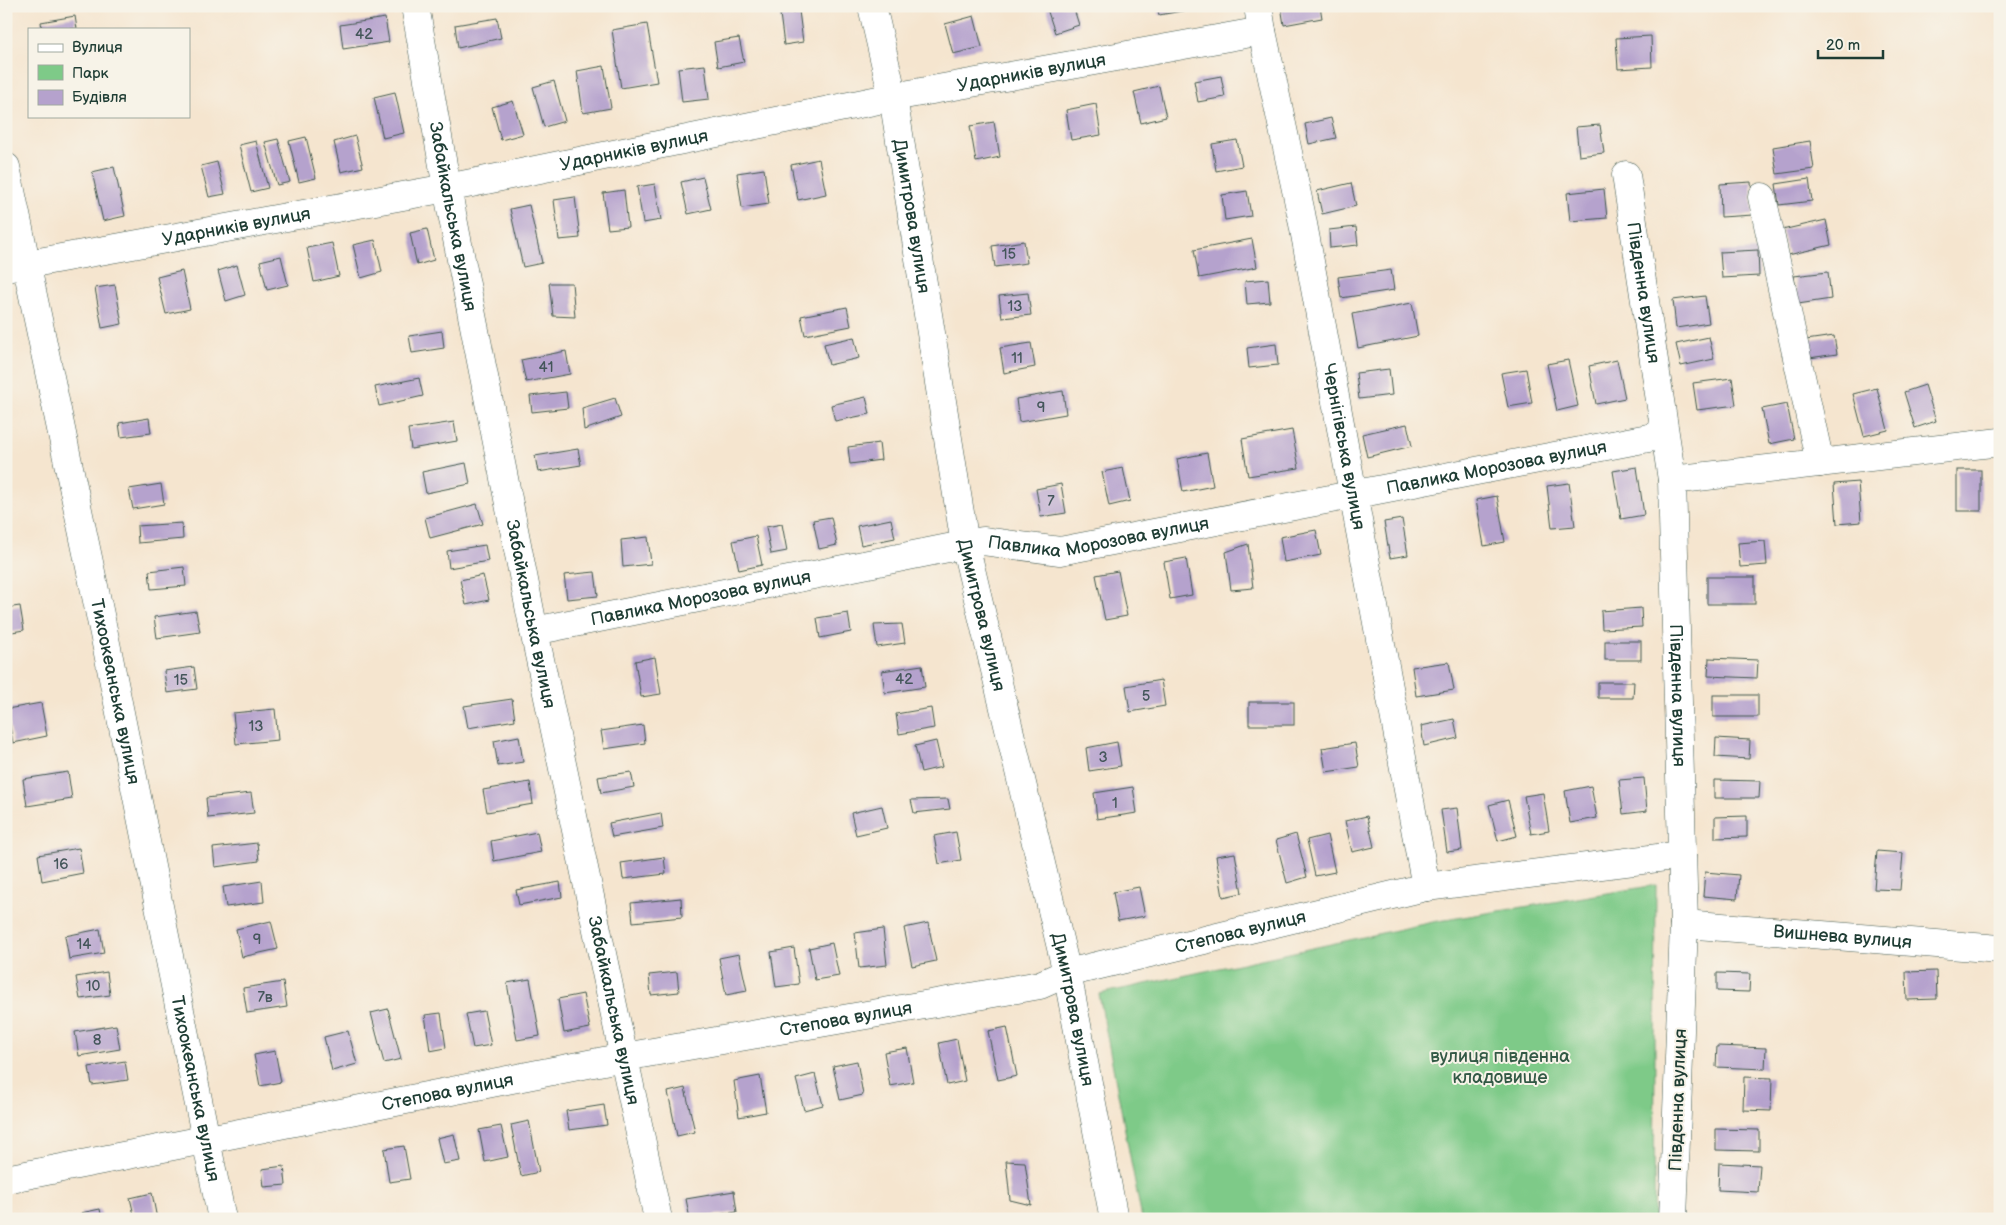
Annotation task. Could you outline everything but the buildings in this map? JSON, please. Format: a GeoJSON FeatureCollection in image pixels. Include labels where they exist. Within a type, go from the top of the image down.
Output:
{"type":"FeatureCollection","features":[{"type":"Feature","properties":{"kind":"street","name":"Забайкальська вулиця"},"geometry":{"type":"LineString","coordinates":[[415,6],[447,188],[534,631],[658,1219]]}},
{"type":"Feature","properties":{"kind":"street","name":"Димитрова вулиця"},"geometry":{"type":"LineString","coordinates":[[872,6],[893,97],[965,544],[1067,973],[1114,1219]]}},
{"type":"Feature","properties":{"kind":"street","name":"Ударників вулиця"},"geometry":{"type":"LineString","coordinates":[[16,266],[447,188],[893,97],[1260,19]]}},
{"type":"Feature","properties":{"kind":"street","name":"Чернігівська вулиця"},"geometry":{"type":"LineString","coordinates":[[1260,19],[1301,213],[1426,887]]}},
{"type":"Feature","properties":{"kind":"street","name":"Тихоокеанська вулиця"},"geometry":{"type":"LineString","coordinates":[[6,167],[16,266],[108,653],[222,1219]]}},
{"type":"Feature","properties":{"kind":"street","name":"Південна вулиця"},"geometry":{"type":"LineString","coordinates":[[1626,175],[1672,480],[1684,924],[1673,1219]]}},
{"type":"Feature","properties":{"kind":"street"},"geometry":{"type":"LineString","coordinates":[[1762,197],[1820,463]]}},
{"type":"Feature","properties":{"kind":"street","name":"Павлика Морозова вулиця"},"geometry":{"type":"LineString","coordinates":[[534,631],[983,540],[1060,551],[1664,434]]}},
{"type":"Feature","properties":{"kind":"street"},"geometry":{"type":"LineString","coordinates":[[1672,480],[2000,442]]}},
{"type":"Feature","properties":{"kind":"street","name":"Степова вулиця"},"geometry":{"type":"LineString","coordinates":[[6,1179],[624,1057],[1040,985],[1067,973],[1426,887],[1682,855]]}},
{"type":"Feature","properties":{"kind":"street","name":"Вишнева вулиця"},"geometry":{"type":"LineString","coordinates":[[1684,924],[2000,949]]}},
{"type":"Feature","properties":{"kind":"green space","name":"вулиця південна кладовище"},"geometry":{"type":"Polygon","coordinates":[[[1656,885],[1654,1219],[1142,1219],[1099,994],[1433,922],[1656,885]]]}}]}
